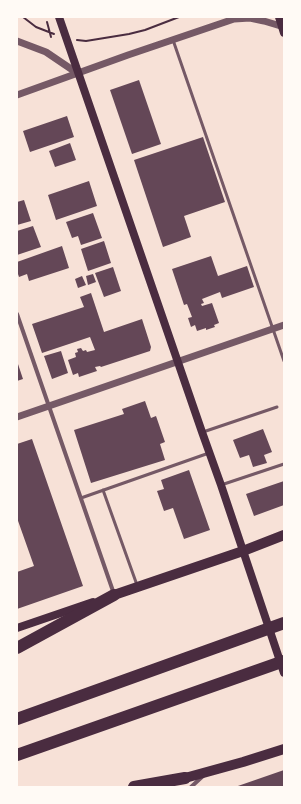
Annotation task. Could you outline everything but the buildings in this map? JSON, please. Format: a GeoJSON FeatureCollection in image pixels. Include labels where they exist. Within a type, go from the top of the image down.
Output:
{"type":"FeatureCollection","features":[{"type":"Feature","properties":{"kind":"highway"},"geometry":{"type":"LineString","coordinates":[[17,648],[114,595]]}},
{"type":"Feature","properties":{"kind":"highway"},"geometry":{"type":"LineString","coordinates":[[17,719],[284,623]]}},
{"type":"Feature","properties":{"kind":"highway"},"geometry":{"type":"LineString","coordinates":[[17,755],[284,660]]}},
{"type":"Feature","properties":{"kind":"highway"},"geometry":{"type":"LineString","coordinates":[[134,787],[188,783]]}},
{"type":"Feature","properties":{"kind":"main road"},"geometry":{"type":"LineString","coordinates":[[59,17],[77,73],[251,572],[284,673]]}},
{"type":"Feature","properties":{"kind":"main road"},"geometry":{"type":"LineString","coordinates":[[278,17],[283,29]]}},
{"type":"Feature","properties":{"kind":"main road"},"geometry":{"type":"LineString","coordinates":[[17,628],[243,551],[284,534]]}},
{"type":"Feature","properties":{"kind":"main road"},"geometry":{"type":"LineString","coordinates":[[163,787],[188,783],[207,772],[284,749]]}},
{"type":"Feature","properties":{"kind":"street"},"geometry":{"type":"LineString","coordinates":[[17,95],[235,18],[250,18],[264,21],[283,29]]}},
{"type":"Feature","properties":{"kind":"street"},"geometry":{"type":"LineString","coordinates":[[17,41],[46,52],[77,73]]}},
{"type":"Feature","properties":{"kind":"street"},"geometry":{"type":"LineString","coordinates":[[17,314],[114,595]]}},
{"type":"Feature","properties":{"kind":"street"},"geometry":{"type":"LineString","coordinates":[[17,417],[284,325]]}},
{"type":"Feature","properties":{"kind":"lane"},"geometry":{"type":"LineString","coordinates":[[173,40],[284,361]]}},
{"type":"Feature","properties":{"kind":"lane"},"geometry":{"type":"LineString","coordinates":[[202,432],[277,407]]}},
{"type":"Feature","properties":{"kind":"lane"},"geometry":{"type":"LineString","coordinates":[[81,498],[209,453]]}},
{"type":"Feature","properties":{"kind":"lane"},"geometry":{"type":"LineString","coordinates":[[221,485],[284,464]]}},
{"type":"Feature","properties":{"kind":"lane"},"geometry":{"type":"LineString","coordinates":[[103,490],[138,587]]}},
{"type":"Feature","properties":{"kind":"path"},"geometry":{"type":"LineString","coordinates":[[23,17],[36,27],[50,33],[66,38],[86,41],[116,37],[145,30],[179,17]]}},
{"type":"Feature","properties":{"kind":"path"},"geometry":{"type":"LineString","coordinates":[[47,22],[52,37]]}}]}
